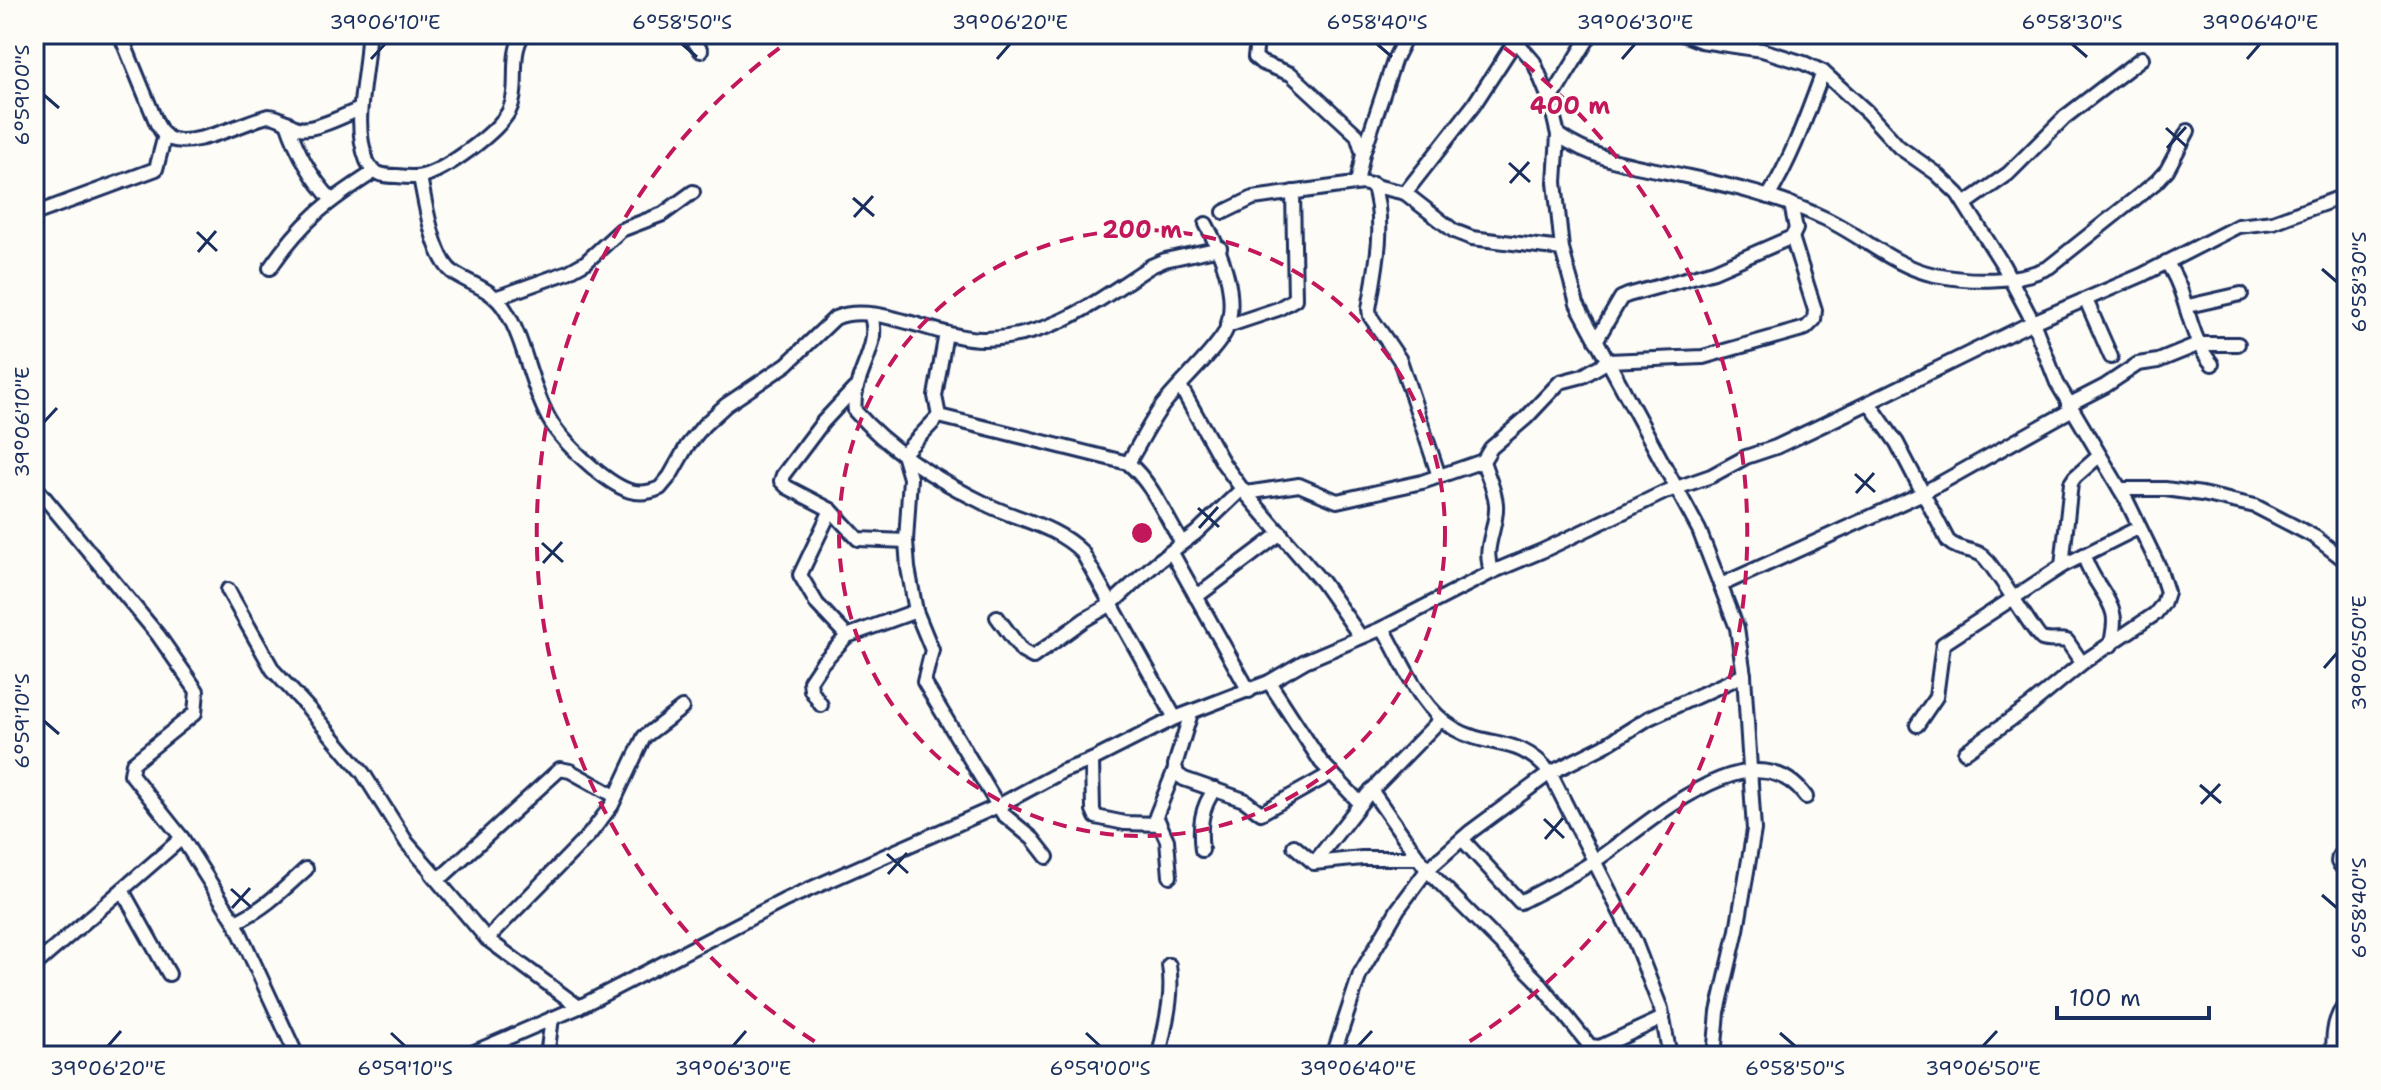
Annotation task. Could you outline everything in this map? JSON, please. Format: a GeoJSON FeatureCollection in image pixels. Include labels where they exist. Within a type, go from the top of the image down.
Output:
{"type":"FeatureCollection","features":[{"type":"Feature","properties":{"kind":"street"},"geometry":{"type":"LineString","coordinates":[[120,34],[157,124],[165,135],[180,139],[204,138],[268,116],[280,117],[296,128],[311,128],[360,109]]}},
{"type":"Feature","properties":{"kind":"street"},"geometry":{"type":"LineString","coordinates":[[368,34],[360,109],[368,163],[374,172],[384,176],[420,177],[464,152],[503,120],[514,96],[515,51],[523,34]]}},
{"type":"Feature","properties":{"kind":"street"},"geometry":{"type":"LineString","coordinates":[[689,34],[701,51]]}},
{"type":"Feature","properties":{"kind":"street"},"geometry":{"type":"LineString","coordinates":[[1258,34],[1255,57],[1301,81],[1357,135],[1363,154]]}},
{"type":"Feature","properties":{"kind":"street"},"geometry":{"type":"LineString","coordinates":[[1357,183],[1363,154],[1395,58],[1407,34]]}},
{"type":"Feature","properties":{"kind":"street"},"geometry":{"type":"LineString","coordinates":[[1550,101],[1591,34]]}},
{"type":"Feature","properties":{"kind":"street"},"geometry":{"type":"LineString","coordinates":[[1683,34],[1701,41],[1762,50],[1823,72],[1867,112],[1899,147],[1947,183],[1965,204],[2009,278],[2033,322],[2057,383],[2120,489],[2159,567],[2167,592],[2155,614],[2082,663],[2031,705],[1965,752]]}},
{"type":"Feature","properties":{"kind":"street"},"geometry":{"type":"LineString","coordinates":[[1405,193],[1473,106],[1513,37],[1534,62],[1550,101],[1558,135],[1555,182],[1562,249],[1577,304],[1699,530],[1737,628],[1744,675],[1754,830],[1737,930],[1718,1012],[1714,1056]]}},
{"type":"Feature","properties":{"kind":"street"},"geometry":{"type":"LineString","coordinates":[[1965,204],[2008,174],[2065,117],[2142,58]]}},
{"type":"Feature","properties":{"kind":"street"},"geometry":{"type":"LineString","coordinates":[[1768,197],[1802,129],[1823,72]]}},
{"type":"Feature","properties":{"kind":"street"},"geometry":{"type":"LineString","coordinates":[[287,122],[297,151],[332,200]]}},
{"type":"Feature","properties":{"kind":"street"},"geometry":{"type":"LineString","coordinates":[[1558,135],[1573,145],[1614,162],[1710,181],[1791,204],[1824,218],[1886,254],[1932,274],[1991,280],[2034,274],[2049,267],[2156,182],[2167,170],[2188,131]]}},
{"type":"Feature","properties":{"kind":"street"},"geometry":{"type":"LineString","coordinates":[[34,214],[156,169],[165,135]]}},
{"type":"Feature","properties":{"kind":"street"},"geometry":{"type":"LineString","coordinates":[[270,268],[301,226],[332,200],[374,172]]}},
{"type":"Feature","properties":{"kind":"street"},"geometry":{"type":"LineString","coordinates":[[420,177],[427,213],[445,266],[498,297],[509,315],[555,427],[605,476],[630,491],[660,488],[687,446],[715,415],[787,364],[835,318],[856,312],[983,339],[1021,335],[1069,319],[1151,266],[1220,248]]}},
{"type":"Feature","properties":{"kind":"street"},"geometry":{"type":"LineString","coordinates":[[1224,212],[1253,198],[1357,183],[1373,184],[1405,193],[1454,231],[1472,238],[1562,249]]}},
{"type":"Feature","properties":{"kind":"street"},"geometry":{"type":"LineString","coordinates":[[1373,184],[1380,205],[1380,236],[1370,316],[1400,360],[1439,476]]}},
{"type":"Feature","properties":{"kind":"street"},"geometry":{"type":"LineString","coordinates":[[498,297],[568,272],[586,262],[621,230],[663,214],[693,192]]}},
{"type":"Feature","properties":{"kind":"street"},"geometry":{"type":"LineString","coordinates":[[1227,326],[1278,309],[1295,299],[1293,192]]}},
{"type":"Feature","properties":{"kind":"street"},"geometry":{"type":"LineString","coordinates":[[465,1056],[579,1007],[785,900],[998,806],[1063,771],[1092,760],[1175,718],[1269,682],[1305,661],[1383,628],[1492,572],[1711,476],[1746,457],[1776,447],[2238,226],[2273,222],[2347,195]]}},
{"type":"Feature","properties":{"kind":"street"},"geometry":{"type":"LineString","coordinates":[[1596,341],[1621,298],[1714,271],[1792,237],[1796,229],[1791,204]]}},
{"type":"Feature","properties":{"kind":"street"},"geometry":{"type":"LineString","coordinates":[[1128,463],[1162,406],[1226,332],[1230,312],[1228,285],[1220,248],[1206,224]]}},
{"type":"Feature","properties":{"kind":"street"},"geometry":{"type":"LineString","coordinates":[[997,617],[1022,651],[1033,657],[1110,605],[1244,491],[1299,485],[1337,501],[1384,492],[1483,461],[1491,448],[1526,418],[1560,382],[1583,376],[1608,361],[1703,357],[1806,328],[1814,320],[1815,310],[1792,237]]}},
{"type":"Feature","properties":{"kind":"street"},"geometry":{"type":"LineString","coordinates":[[2166,262],[2178,278],[2200,344],[2212,364]]}},
{"type":"Feature","properties":{"kind":"street"},"geometry":{"type":"LineString","coordinates":[[2188,306],[2241,294]]}},
{"type":"Feature","properties":{"kind":"street"},"geometry":{"type":"LineString","coordinates":[[2086,300],[2111,357]]}},
{"type":"Feature","properties":{"kind":"street"},"geometry":{"type":"LineString","coordinates":[[871,316],[874,333],[854,389],[823,422],[782,478],[787,487],[831,510],[862,541],[906,541]]}},
{"type":"Feature","properties":{"kind":"street"},"geometry":{"type":"LineString","coordinates":[[939,416],[935,396],[946,333]]}},
{"type":"Feature","properties":{"kind":"street"},"geometry":{"type":"LineString","coordinates":[[1721,585],[1923,493],[2138,364],[2158,361],[2200,344],[2238,344]]}},
{"type":"Feature","properties":{"kind":"street"},"geometry":{"type":"LineString","coordinates":[[1180,386],[1244,491],[1322,582],[1360,636]]}},
{"type":"Feature","properties":{"kind":"street"},"geometry":{"type":"LineString","coordinates":[[854,389],[855,411],[903,454],[962,492],[994,508],[1029,519],[1060,535],[1082,552],[1175,718]]}},
{"type":"Feature","properties":{"kind":"street"},"geometry":{"type":"LineString","coordinates":[[1869,403],[1894,438],[1948,541],[1958,549],[1982,555],[2030,620],[2036,635],[2046,640],[2065,639],[2082,663]]}},
{"type":"Feature","properties":{"kind":"street"},"geometry":{"type":"LineString","coordinates":[[903,454],[939,416]]}},
{"type":"Feature","properties":{"kind":"street"},"geometry":{"type":"LineString","coordinates":[[939,416],[1128,463],[1140,473],[1150,488],[1196,597],[1249,691]]}},
{"type":"Feature","properties":{"kind":"street"},"geometry":{"type":"LineString","coordinates":[[903,454],[910,478],[906,541],[908,568],[916,611],[932,650],[924,679],[926,686],[1007,820],[1033,839],[1047,857]]}},
{"type":"Feature","properties":{"kind":"street"},"geometry":{"type":"LineString","coordinates":[[2062,566],[2071,483],[2099,456]]}},
{"type":"Feature","properties":{"kind":"street"},"geometry":{"type":"LineString","coordinates":[[1483,461],[1496,506],[1487,553],[1492,572]]}},
{"type":"Feature","properties":{"kind":"street"},"geometry":{"type":"LineString","coordinates":[[34,485],[158,635],[197,691],[195,713],[133,763],[131,769],[135,781],[182,838],[235,922],[297,1056]]}},
{"type":"Feature","properties":{"kind":"street"},"geometry":{"type":"LineString","coordinates":[[2120,489],[2165,489],[2255,506],[2315,537],[2347,562]]}},
{"type":"Feature","properties":{"kind":"street"},"geometry":{"type":"LineString","coordinates":[[831,510],[800,575],[817,604],[847,636]]}},
{"type":"Feature","properties":{"kind":"street"},"geometry":{"type":"LineString","coordinates":[[1917,725],[1936,697],[1943,644],[2062,566],[2138,528]]}},
{"type":"Feature","properties":{"kind":"street"},"geometry":{"type":"LineString","coordinates":[[1196,597],[1281,533]]}},
{"type":"Feature","properties":{"kind":"street"},"geometry":{"type":"LineString","coordinates":[[2084,555],[2091,577],[2112,610],[2111,645]]}},
{"type":"Feature","properties":{"kind":"street"},"geometry":{"type":"LineString","coordinates":[[228,590],[273,670],[363,773],[407,843],[432,874],[487,939],[579,1007]]}},
{"type":"Feature","properties":{"kind":"street"},"geometry":{"type":"LineString","coordinates":[[821,705],[811,690],[810,681],[847,636],[916,611]]}},
{"type":"Feature","properties":{"kind":"street"},"geometry":{"type":"LineString","coordinates":[[1383,628],[1426,703],[1441,719],[1459,732],[1513,745],[1542,763],[1550,773],[1635,942],[1663,1018],[1670,1056]]}},
{"type":"Feature","properties":{"kind":"street"},"geometry":{"type":"LineString","coordinates":[[1333,1056],[1360,974],[1398,909],[1427,870],[1462,839],[1550,773],[1604,746],[1649,718],[1744,675]]}},
{"type":"Feature","properties":{"kind":"street"},"geometry":{"type":"LineString","coordinates":[[1269,682],[1304,739],[1360,803]]}},
{"type":"Feature","properties":{"kind":"street"},"geometry":{"type":"LineString","coordinates":[[487,939],[589,835],[615,796],[644,737],[682,708]]}},
{"type":"Feature","properties":{"kind":"street"},"geometry":{"type":"LineString","coordinates":[[1170,876],[1167,840],[1159,824],[1157,809],[1175,769],[1191,713]]}},
{"type":"Feature","properties":{"kind":"street"},"geometry":{"type":"LineString","coordinates":[[1314,863],[1371,790],[1441,719]]}},
{"type":"Feature","properties":{"kind":"street"},"geometry":{"type":"LineString","coordinates":[[1092,760],[1093,810],[1096,817],[1125,823],[1159,824]]}},
{"type":"Feature","properties":{"kind":"street"},"geometry":{"type":"LineString","coordinates":[[432,874],[437,877],[444,875],[560,769],[570,771],[615,796]]}},
{"type":"Feature","properties":{"kind":"street"},"geometry":{"type":"LineString","coordinates":[[1175,769],[1184,779],[1244,800],[1263,813],[1332,773]]}},
{"type":"Feature","properties":{"kind":"street"},"geometry":{"type":"LineString","coordinates":[[1462,839],[1520,902],[1593,862],[1708,784],[1750,769],[1793,779],[1806,797]]}},
{"type":"Feature","properties":{"kind":"street"},"geometry":{"type":"LineString","coordinates":[[1202,850],[1200,836],[1204,805],[1215,789]]}},
{"type":"Feature","properties":{"kind":"street"},"geometry":{"type":"LineString","coordinates":[[1371,790],[1427,870],[1537,980],[1590,1046],[1600,1047],[1663,1018]]}},
{"type":"Feature","properties":{"kind":"street"},"geometry":{"type":"LineString","coordinates":[[34,966],[182,838]]}},
{"type":"Feature","properties":{"kind":"street"},"geometry":{"type":"LineString","coordinates":[[1294,846],[1314,863],[1362,858],[1418,858]]}},
{"type":"Feature","properties":{"kind":"street"},"geometry":{"type":"LineString","coordinates":[[2347,846],[2338,862],[2347,873]]}},
{"type":"Feature","properties":{"kind":"street"},"geometry":{"type":"LineString","coordinates":[[235,922],[271,901],[306,869]]}},
{"type":"Feature","properties":{"kind":"street"},"geometry":{"type":"LineString","coordinates":[[122,890],[169,974]]}},
{"type":"Feature","properties":{"kind":"street"},"geometry":{"type":"LineString","coordinates":[[1159,1056],[1170,1007],[1172,982],[1169,965]]}},
{"type":"Feature","properties":{"kind":"street"},"geometry":{"type":"LineString","coordinates":[[2334,1056],[2334,1024],[2347,1003]]}},
{"type":"Feature","properties":{"kind":"street"},"geometry":{"type":"LineString","coordinates":[[547,1056],[552,1018]]}}]}
